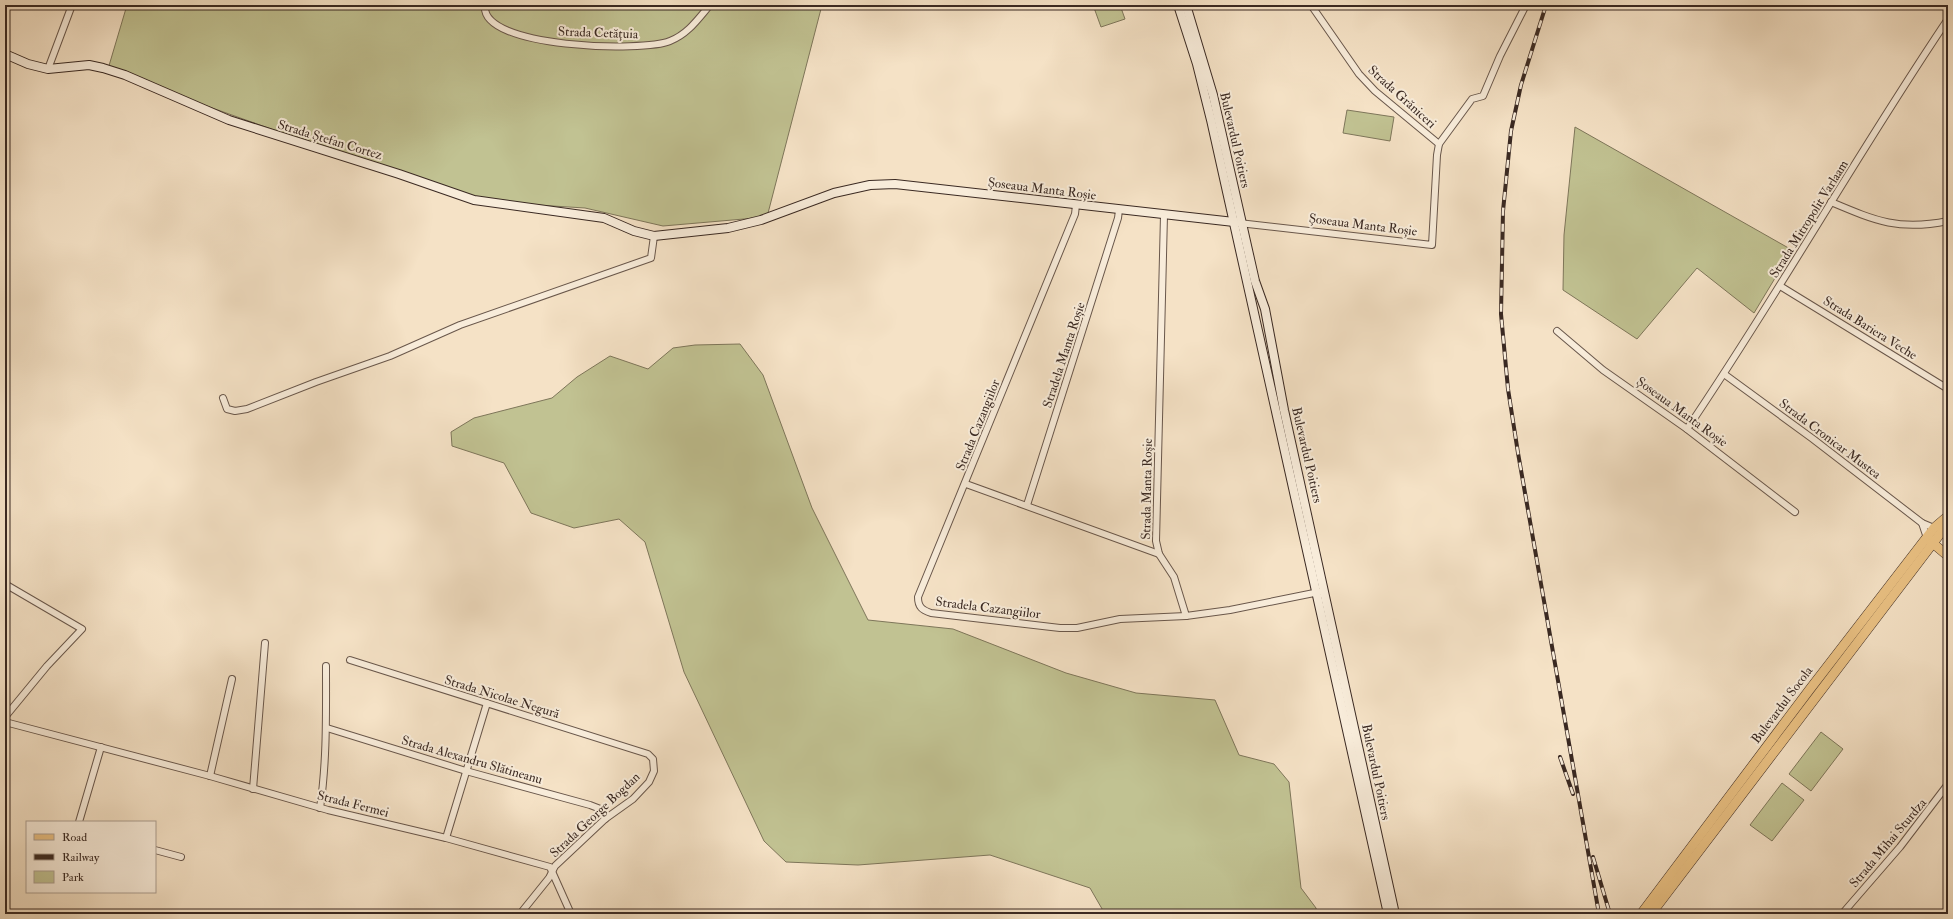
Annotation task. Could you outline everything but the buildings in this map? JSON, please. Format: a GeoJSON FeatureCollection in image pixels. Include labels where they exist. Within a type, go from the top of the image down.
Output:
{"type":"FeatureCollection","features":[{"type":"Feature","properties":{"kind":"main road","name":"Bulevardul Poitiers"},"geometry":{"type":"LineString","coordinates":[[1178,5],[1203,86],[1238,223]]}},
{"type":"Feature","properties":{"kind":"main road","name":"Bulevardul Poitiers"},"geometry":{"type":"LineString","coordinates":[[1186,5],[1213,95],[1238,223],[1395,914]]}},
{"type":"Feature","properties":{"kind":"main road","name":"Strada Ștefan Cortez"},"geometry":{"type":"LineString","coordinates":[[5,54],[28,64],[48,69],[81,65],[96,66],[125,75],[229,120],[399,174],[467,198],[525,208],[604,218],[634,231],[654,236]]}},
{"type":"Feature","properties":{"kind":"main road","name":"Șoseaua Manta Roșie"},"geometry":{"type":"LineString","coordinates":[[654,236],[728,228],[761,220],[834,193],[870,185],[901,185],[1238,223]]}},
{"type":"Feature","properties":{"kind":"main road","name":"Bulevardul Socola"},"geometry":{"type":"LineString","coordinates":[[1941,534],[1948,516]]}},
{"type":"Feature","properties":{"kind":"main road","name":"Bulevardul Socola"},"geometry":{"type":"LineString","coordinates":[[1641,914],[1747,780],[1930,541],[1941,534],[1948,519]]}},
{"type":"Feature","properties":{"kind":"main road"},"geometry":{"type":"LineString","coordinates":[[1930,541],[1948,556]]}},
{"type":"Feature","properties":{"kind":"main road","name":"Bulevardul Poitiers"},"geometry":{"type":"LineString","coordinates":[[1321,592],[1388,914]]}},
{"type":"Feature","properties":{"kind":"main road","name":"Bulevardul Socola"},"geometry":{"type":"LineString","coordinates":[[1651,914],[1747,780]]}},
{"type":"Feature","properties":{"kind":"street"},"geometry":{"type":"LineString","coordinates":[[48,69],[72,5]]}},
{"type":"Feature","properties":{"kind":"street","name":"Strada Cetățuia"},"geometry":{"type":"LineString","coordinates":[[485,5],[484,8],[489,18],[500,27],[513,34],[529,38],[554,43],[656,45],[670,42],[686,33],[710,5]]}},
{"type":"Feature","properties":{"kind":"street","name":"Strada Grăniceri"},"geometry":{"type":"LineString","coordinates":[[1311,5],[1359,74],[1375,91],[1440,144]]}},
{"type":"Feature","properties":{"kind":"street","name":"Strada Grăniceri"},"geometry":{"type":"LineString","coordinates":[[1432,245],[1437,154],[1440,144],[1472,99],[1483,96],[1500,56],[1526,5]]}},
{"type":"Feature","properties":{"kind":"street","name":"Strada Mitropolit Varlaam"},"geometry":{"type":"LineString","coordinates":[[1687,429],[1724,374],[1910,76],[1948,19]]}},
{"type":"Feature","properties":{"kind":"street"},"geometry":{"type":"LineString","coordinates":[[1831,202],[1877,221],[1891,224],[1924,224],[1948,221]]}},
{"type":"Feature","properties":{"kind":"street","name":"Strada Cazangiilor"},"geometry":{"type":"LineString","coordinates":[[1076,205],[1075,214],[966,484],[1159,554]]}},
{"type":"Feature","properties":{"kind":"street","name":"Stradela Manta Roșie"},"geometry":{"type":"LineString","coordinates":[[1027,505],[1116,225],[1119,210]]}},
{"type":"Feature","properties":{"kind":"street","name":"Strada Manta Roșie"},"geometry":{"type":"LineString","coordinates":[[1164,215],[1156,541],[1159,554],[1174,577],[1186,616]]}},
{"type":"Feature","properties":{"kind":"street","name":"Șoseaua Manta Roșie"},"geometry":{"type":"LineString","coordinates":[[1238,223],[1432,245]]}},
{"type":"Feature","properties":{"kind":"street"},"geometry":{"type":"LineString","coordinates":[[223,398],[227,409],[235,411],[247,409],[316,382],[390,356],[460,325],[651,258],[654,236]]}},
{"type":"Feature","properties":{"kind":"street","name":"Strada Bariera Veche"},"geometry":{"type":"LineString","coordinates":[[1780,286],[1948,389]]}},
{"type":"Feature","properties":{"kind":"street","name":"Șoseaua Manta Roșie"},"geometry":{"type":"LineString","coordinates":[[1557,331],[1603,370],[1687,429],[1795,512]]}},
{"type":"Feature","properties":{"kind":"street","name":"Strada Cronicar Mustea"},"geometry":{"type":"LineString","coordinates":[[1724,374],[1922,523],[1941,534]]}},
{"type":"Feature","properties":{"kind":"street","name":"Stradela Cazangiilor"},"geometry":{"type":"LineString","coordinates":[[966,484],[918,597],[920,607],[924,611],[1012,624],[1060,628],[1084,627],[1120,619],[1186,616]]}},
{"type":"Feature","properties":{"kind":"street"},"geometry":{"type":"LineString","coordinates":[[1922,523],[1930,541]]}},
{"type":"Feature","properties":{"kind":"street"},"geometry":{"type":"LineString","coordinates":[[5,584],[82,629],[47,666],[5,717]]}},
{"type":"Feature","properties":{"kind":"street"},"geometry":{"type":"LineString","coordinates":[[1186,616],[1230,610],[1321,592]]}},
{"type":"Feature","properties":{"kind":"street"},"geometry":{"type":"LineString","coordinates":[[253,789],[266,643]]}},
{"type":"Feature","properties":{"kind":"street","name":"Strada Nicolae Negură"},"geometry":{"type":"LineString","coordinates":[[350,660],[648,754]]}},
{"type":"Feature","properties":{"kind":"street"},"geometry":{"type":"LineString","coordinates":[[320,808],[327,728],[326,666]]}},
{"type":"Feature","properties":{"kind":"street"},"geometry":{"type":"LineString","coordinates":[[210,776],[232,679]]}},
{"type":"Feature","properties":{"kind":"street"},"geometry":{"type":"LineString","coordinates":[[446,838],[487,704]]}},
{"type":"Feature","properties":{"kind":"street","name":"Strada Fermei"},"geometry":{"type":"LineString","coordinates":[[5,722],[102,746],[320,808],[446,838],[550,867],[553,871]]}},
{"type":"Feature","properties":{"kind":"street","name":"Strada Alexandru Slătineanu"},"geometry":{"type":"LineString","coordinates":[[327,728],[466,771],[590,805],[603,810],[605,818]]}},
{"type":"Feature","properties":{"kind":"street"},"geometry":{"type":"LineString","coordinates":[[79,821],[102,746]]}},
{"type":"Feature","properties":{"kind":"street","name":"Strada George Bogdan"},"geometry":{"type":"LineString","coordinates":[[520,914],[556,866],[605,818],[633,799],[648,782],[654,771],[654,765],[653,758],[648,754]]}},
{"type":"Feature","properties":{"kind":"street","name":"Strada Mihai Sturdza"},"geometry":{"type":"LineString","coordinates":[[1842,914],[1900,847],[1948,784]]}},
{"type":"Feature","properties":{"kind":"street"},"geometry":{"type":"LineString","coordinates":[[156,850],[181,858]]}},
{"type":"Feature","properties":{"kind":"street"},"geometry":{"type":"LineString","coordinates":[[553,871],[571,914]]}},
{"type":"Feature","properties":{"kind":"green space"},"geometry":{"type":"Polygon","coordinates":[[[127,5],[822,5],[767,217],[663,226],[585,208],[473,201],[187,99],[108,69],[127,5]]]}},
{"type":"Feature","properties":{"kind":"green space"},"geometry":{"type":"Polygon","coordinates":[[[1093,5],[1120,5],[1125,19],[1101,27],[1093,5]]]}},
{"type":"Feature","properties":{"kind":"green space"},"geometry":{"type":"Polygon","coordinates":[[[1347,110],[1394,117],[1390,141],[1343,133],[1347,110]]]}},
{"type":"Feature","properties":{"kind":"green space"},"geometry":{"type":"Polygon","coordinates":[[[1575,127],[1792,250],[1754,313],[1697,268],[1637,339],[1563,290],[1564,235],[1575,127]]]}},
{"type":"Feature","properties":{"kind":"green space"},"geometry":{"type":"Polygon","coordinates":[[[740,344],[763,375],[812,508],[868,620],[953,629],[1066,673],[1136,693],[1215,700],[1239,755],[1274,764],[1289,782],[1301,888],[1316,908],[1317,914],[1105,914],[1090,888],[990,855],[858,865],[786,862],[764,841],[684,672],[645,542],[619,519],[574,528],[531,513],[504,463],[452,446],[451,432],[474,418],[552,398],[577,377],[610,356],[648,369],[673,348],[695,345],[740,344]]]}},
{"type":"Feature","properties":{"kind":"green space"},"geometry":{"type":"Polygon","coordinates":[[[1821,732],[1843,749],[1811,791],[1789,774],[1821,732]]]}},
{"type":"Feature","properties":{"kind":"green space"},"geometry":{"type":"Polygon","coordinates":[[[1782,783],[1804,800],[1772,841],[1750,825],[1782,783]]]}},
{"type":"Feature","properties":{"kind":"railway"},"geometry":{"type":"LineString","coordinates":[[1546,5],[1521,85],[1511,131],[1503,211],[1501,314],[1508,389],[1518,453],[1599,914]]}},
{"type":"Feature","properties":{"kind":"railway"},"geometry":{"type":"LineString","coordinates":[[1560,757],[1573,794]]}},
{"type":"Feature","properties":{"kind":"railway"},"geometry":{"type":"LineString","coordinates":[[1593,857],[1610,914]]}}]}
